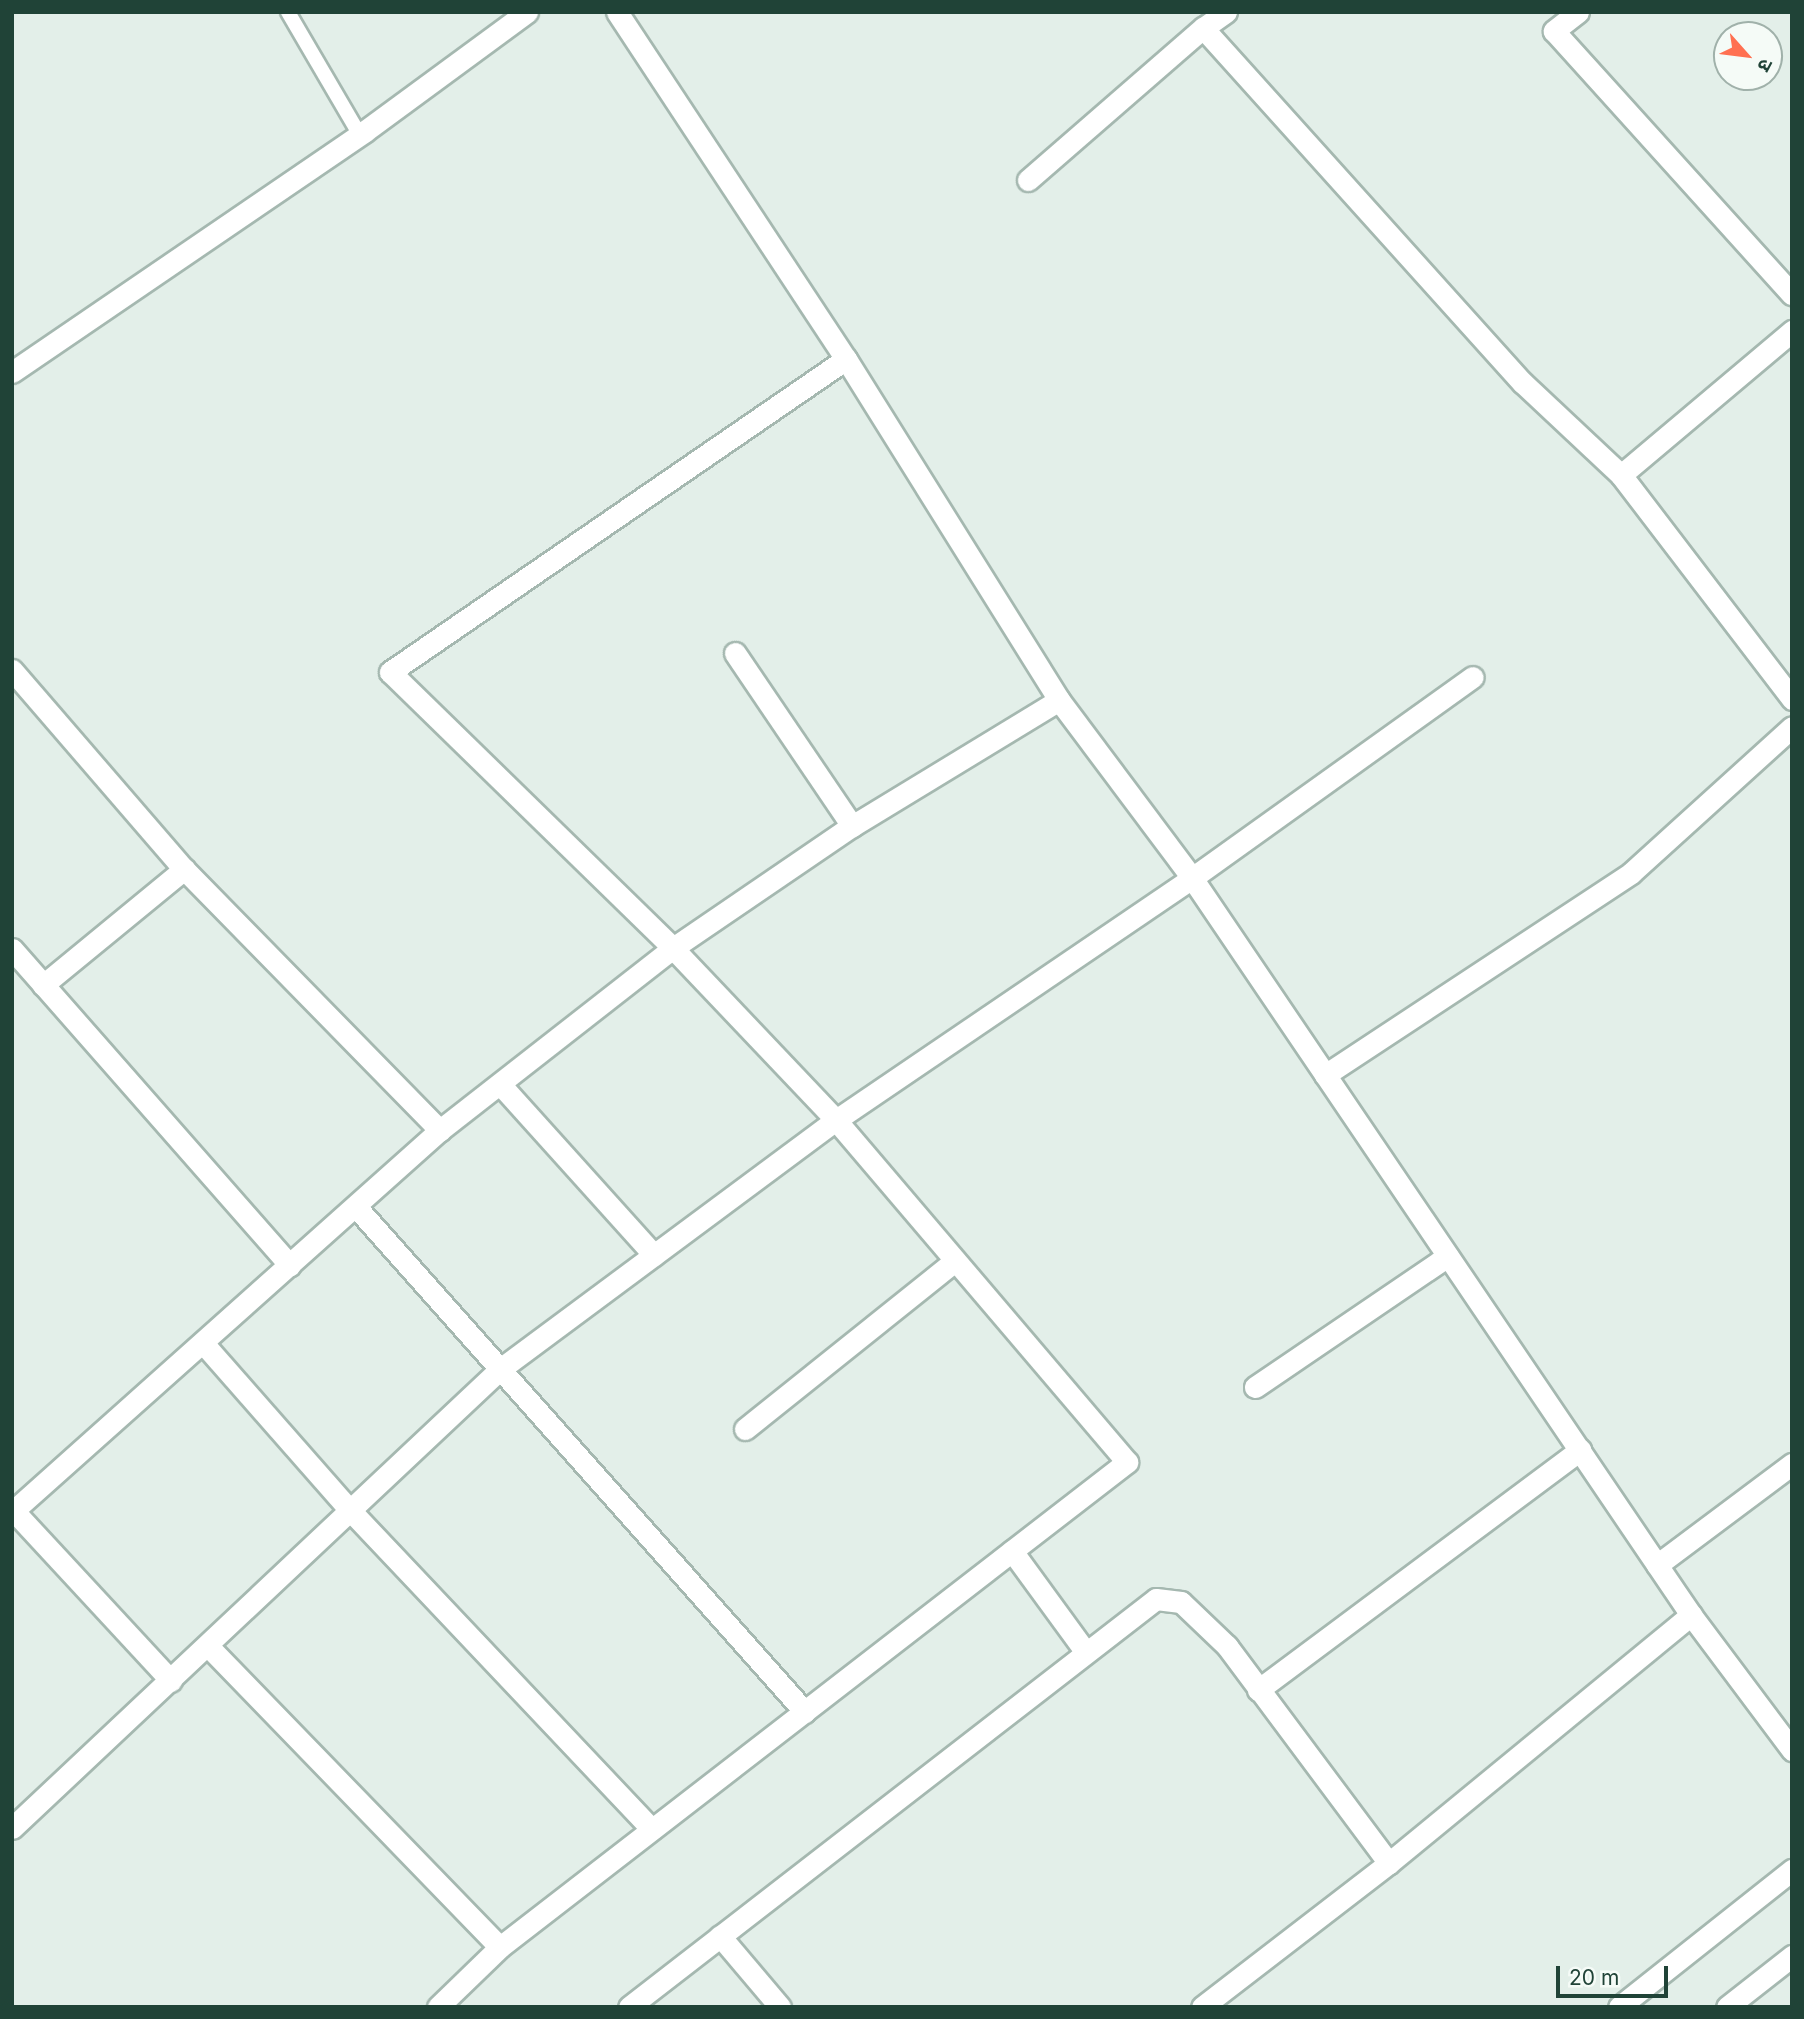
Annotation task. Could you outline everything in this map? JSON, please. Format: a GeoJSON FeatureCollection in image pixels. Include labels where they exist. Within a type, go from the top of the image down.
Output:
{"type":"FeatureCollection","features":[{"type":"Feature","properties":{"kind":"street"},"geometry":{"type":"LineString","coordinates":[[12,372],[360,135],[527,12]]}},
{"type":"Feature","properties":{"kind":"street"},"geometry":{"type":"LineString","coordinates":[[617,12],[846,359],[1059,699],[1192,878],[1691,1615],[1792,1750]]}},
{"type":"Feature","properties":{"kind":"street"},"geometry":{"type":"LineString","coordinates":[[1028,180],[1203,28],[1226,12]]}},
{"type":"Feature","properties":{"kind":"street"},"geometry":{"type":"LineString","coordinates":[[1578,12],[1554,31],[1792,294]]}},
{"type":"Feature","properties":{"kind":"street"},"geometry":{"type":"LineString","coordinates":[[1203,28],[1522,383],[1621,475],[1792,699]]}},
{"type":"Feature","properties":{"kind":"street"},"geometry":{"type":"LineString","coordinates":[[1621,475],[1792,331]]}},
{"type":"Feature","properties":{"kind":"street"},"geometry":{"type":"LineString","coordinates":[[438,2007],[500,1947],[1127,1462],[836,1120],[673,948],[390,672],[846,359]]}},
{"type":"Feature","properties":{"kind":"street"},"geometry":{"type":"LineString","coordinates":[[735,653],[852,826]]}},
{"type":"Feature","properties":{"kind":"street"},"geometry":{"type":"LineString","coordinates":[[12,670],[184,869],[440,1130]]}},
{"type":"Feature","properties":{"kind":"street"},"geometry":{"type":"LineString","coordinates":[[12,1828],[208,1646],[348,1508],[499,1370],[836,1120],[1192,878],[1473,677]]}},
{"type":"Feature","properties":{"kind":"street"},"geometry":{"type":"LineString","coordinates":[[171,1681],[13,1511],[357,1208],[440,1130],[673,948],[852,826],[1059,699]]}},
{"type":"Feature","properties":{"kind":"street"},"geometry":{"type":"LineString","coordinates":[[1325,1075],[1631,873],[1792,727]]}},
{"type":"Feature","properties":{"kind":"street"},"geometry":{"type":"LineString","coordinates":[[43,985],[184,869]]}},
{"type":"Feature","properties":{"kind":"street"},"geometry":{"type":"LineString","coordinates":[[12,949],[290,1265]]}},
{"type":"Feature","properties":{"kind":"street"},"geometry":{"type":"LineString","coordinates":[[500,1084],[654,1255]]}},
{"type":"Feature","properties":{"kind":"street"},"geometry":{"type":"LineString","coordinates":[[357,1208],[805,1712]]}},
{"type":"Feature","properties":{"kind":"street"},"geometry":{"type":"LineString","coordinates":[[1255,1387],[1448,1256]]}},
{"type":"Feature","properties":{"kind":"street"},"geometry":{"type":"LineString","coordinates":[[745,1429],[955,1261]]}},
{"type":"Feature","properties":{"kind":"street"},"geometry":{"type":"LineString","coordinates":[[203,1343],[348,1508],[652,1829]]}},
{"type":"Feature","properties":{"kind":"street"},"geometry":{"type":"LineString","coordinates":[[1258,1690],[1580,1450]]}},
{"type":"Feature","properties":{"kind":"street"},"geometry":{"type":"LineString","coordinates":[[1657,1564],[1792,1464]]}},
{"type":"Feature","properties":{"kind":"street"},"geometry":{"type":"LineString","coordinates":[[1012,1551],[1085,1651]]}},
{"type":"Feature","properties":{"kind":"street"},"geometry":{"type":"LineString","coordinates":[[629,2007],[1138,1609],[1169,1598],[1194,1611],[1227,1646],[1389,1863]]}},
{"type":"Feature","properties":{"kind":"street"},"geometry":{"type":"LineString","coordinates":[[1202,2007],[1389,1863],[1691,1615]]}},
{"type":"Feature","properties":{"kind":"street"},"geometry":{"type":"LineString","coordinates":[[208,1646],[500,1947]]}},
{"type":"Feature","properties":{"kind":"street"},"geometry":{"type":"LineString","coordinates":[[1619,2007],[1792,1870]]}},
{"type":"Feature","properties":{"kind":"street"},"geometry":{"type":"LineString","coordinates":[[720,1936],[780,2007]]}},
{"type":"Feature","properties":{"kind":"street"},"geometry":{"type":"LineString","coordinates":[[1727,2007],[1792,1956]]}},
{"type":"Feature","properties":{"kind":"lane"},"geometry":{"type":"LineString","coordinates":[[288,12],[360,135]]}}]}
